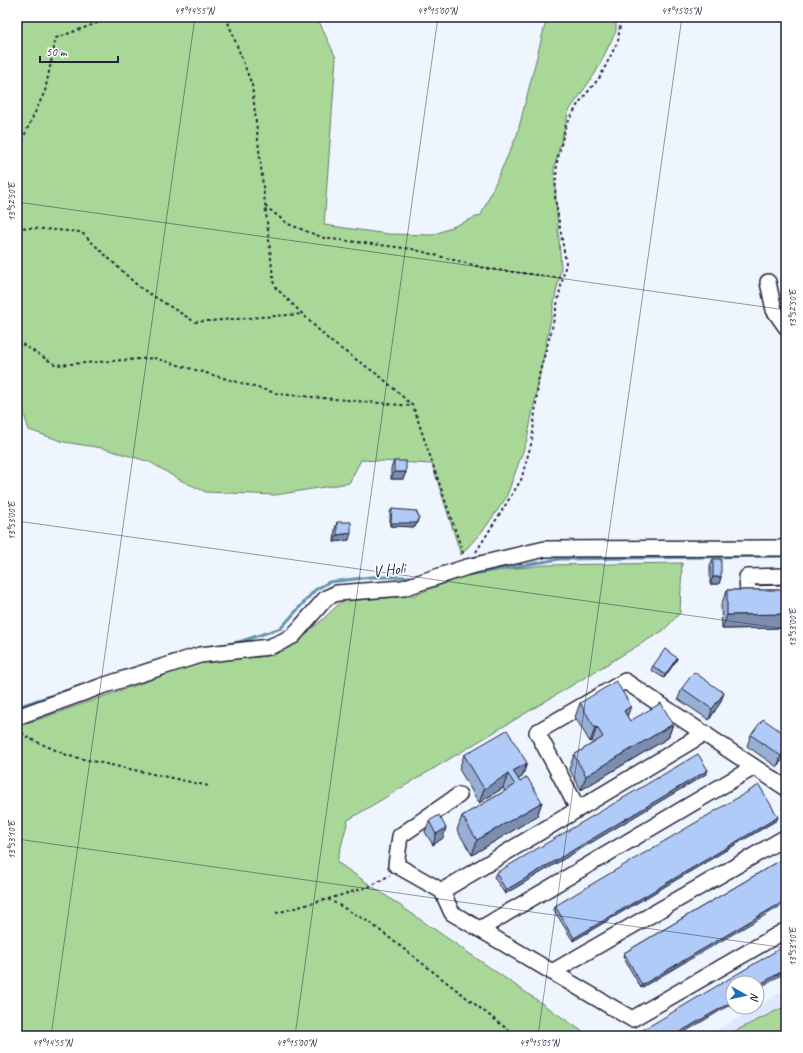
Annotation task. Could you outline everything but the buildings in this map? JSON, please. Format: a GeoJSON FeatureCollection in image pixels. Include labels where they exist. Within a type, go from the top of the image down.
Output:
{"type":"FeatureCollection","features":[{"type":"Feature","properties":{"kind":"street"},"geometry":{"type":"LineString","coordinates":[[768,282],[774,310],[786,327]]}},
{"type":"Feature","properties":{"kind":"street","name":"V Holi"},"geometry":{"type":"LineString","coordinates":[[17,717],[102,686],[200,655],[269,647],[293,636],[326,598],[337,593],[403,588],[467,567],[545,549],[786,548]]}},
{"type":"Feature","properties":{"kind":"street"},"geometry":{"type":"LineString","coordinates":[[786,576],[747,577],[748,594],[786,593]]}},
{"type":"Feature","properties":{"kind":"street"},"geometry":{"type":"LineString","coordinates":[[578,809],[537,732],[625,681],[786,788]]}},
{"type":"Feature","properties":{"kind":"street"},"geometry":{"type":"LineString","coordinates":[[442,891],[705,733]]}},
{"type":"Feature","properties":{"kind":"street"},"geometry":{"type":"LineString","coordinates":[[480,929],[754,767]]}},
{"type":"Feature","properties":{"kind":"street"},"geometry":{"type":"LineString","coordinates":[[459,795],[400,836],[396,865],[442,891],[452,913],[632,1019],[786,930]]}},
{"type":"Feature","properties":{"kind":"street"},"geometry":{"type":"LineString","coordinates":[[552,972],[786,837]]}},
{"type":"Feature","properties":{"kind":"path"},"geometry":{"type":"LineString","coordinates":[[17,170],[24,136],[44,91],[56,38],[114,17]]}},
{"type":"Feature","properties":{"kind":"path"},"geometry":{"type":"LineString","coordinates":[[226,17],[252,85],[274,286],[330,341],[381,377],[413,406],[467,567]]}},
{"type":"Feature","properties":{"kind":"path"},"geometry":{"type":"LineString","coordinates":[[467,567],[521,480],[532,441],[539,376],[552,328],[566,263],[555,198],[557,162],[565,128],[578,104],[600,77],[618,41],[622,17]]}},
{"type":"Feature","properties":{"kind":"path"},"geometry":{"type":"LineString","coordinates":[[265,206],[288,224],[324,238],[412,249],[489,269],[563,278]]}},
{"type":"Feature","properties":{"kind":"path"},"geometry":{"type":"LineString","coordinates":[[17,227],[81,232],[139,287],[196,322],[302,314]]}},
{"type":"Feature","properties":{"kind":"path"},"geometry":{"type":"LineString","coordinates":[[17,341],[56,365],[154,358],[279,394],[413,406]]}},
{"type":"Feature","properties":{"kind":"path"},"geometry":{"type":"LineString","coordinates":[[17,729],[28,738],[69,756],[209,786]]}},
{"type":"Feature","properties":{"kind":"path"},"geometry":{"type":"LineString","coordinates":[[276,913],[371,886],[402,868]]}},
{"type":"Feature","properties":{"kind":"path"},"geometry":{"type":"LineString","coordinates":[[328,899],[368,922],[516,1036]]}},
{"type":"Feature","properties":{"kind":"shaded area"},"geometry":{"type":"Polygon","coordinates":[[[786,989],[786,1036],[707,1036],[743,1015],[765,1015],[765,1002],[786,989]]]}},
{"type":"Feature","properties":{"kind":"green space"},"geometry":{"type":"Polygon","coordinates":[[[17,17],[317,17],[336,58],[324,225],[388,234],[433,235],[481,215],[517,135],[547,17],[616,17],[616,31],[596,72],[569,111],[554,169],[561,268],[527,440],[506,498],[485,528],[461,555],[432,464],[361,460],[349,483],[275,495],[206,492],[178,479],[150,462],[102,448],[64,442],[29,430],[17,393],[17,17]]]}},
{"type":"Feature","properties":{"kind":"green space"},"geometry":{"type":"Polygon","coordinates":[[[682,563],[680,613],[664,630],[348,820],[337,862],[589,1036],[17,1036],[17,727],[199,663],[275,655],[320,622],[342,601],[412,596],[469,574],[545,565],[682,563]]]}},
{"type":"Feature","properties":{"kind":"green space"},"geometry":{"type":"Polygon","coordinates":[[[786,1006],[786,1036],[725,1036],[786,1006]]]}},
{"type":"Feature","properties":{"kind":"waterway"},"geometry":{"type":"LineString","coordinates":[[463,576],[559,559],[786,556]]}},
{"type":"Feature","properties":{"kind":"waterway"},"geometry":{"type":"LineString","coordinates":[[225,645],[281,628],[315,590],[329,582],[371,577],[417,577]]}},
{"type":"Feature","properties":{"kind":"waterway"},"geometry":{"type":"LineString","coordinates":[[121,672],[175,655]]}},
{"type":"Feature","properties":{"kind":"waterway"},"geometry":{"type":"LineString","coordinates":[[17,707],[80,686]]}}]}
